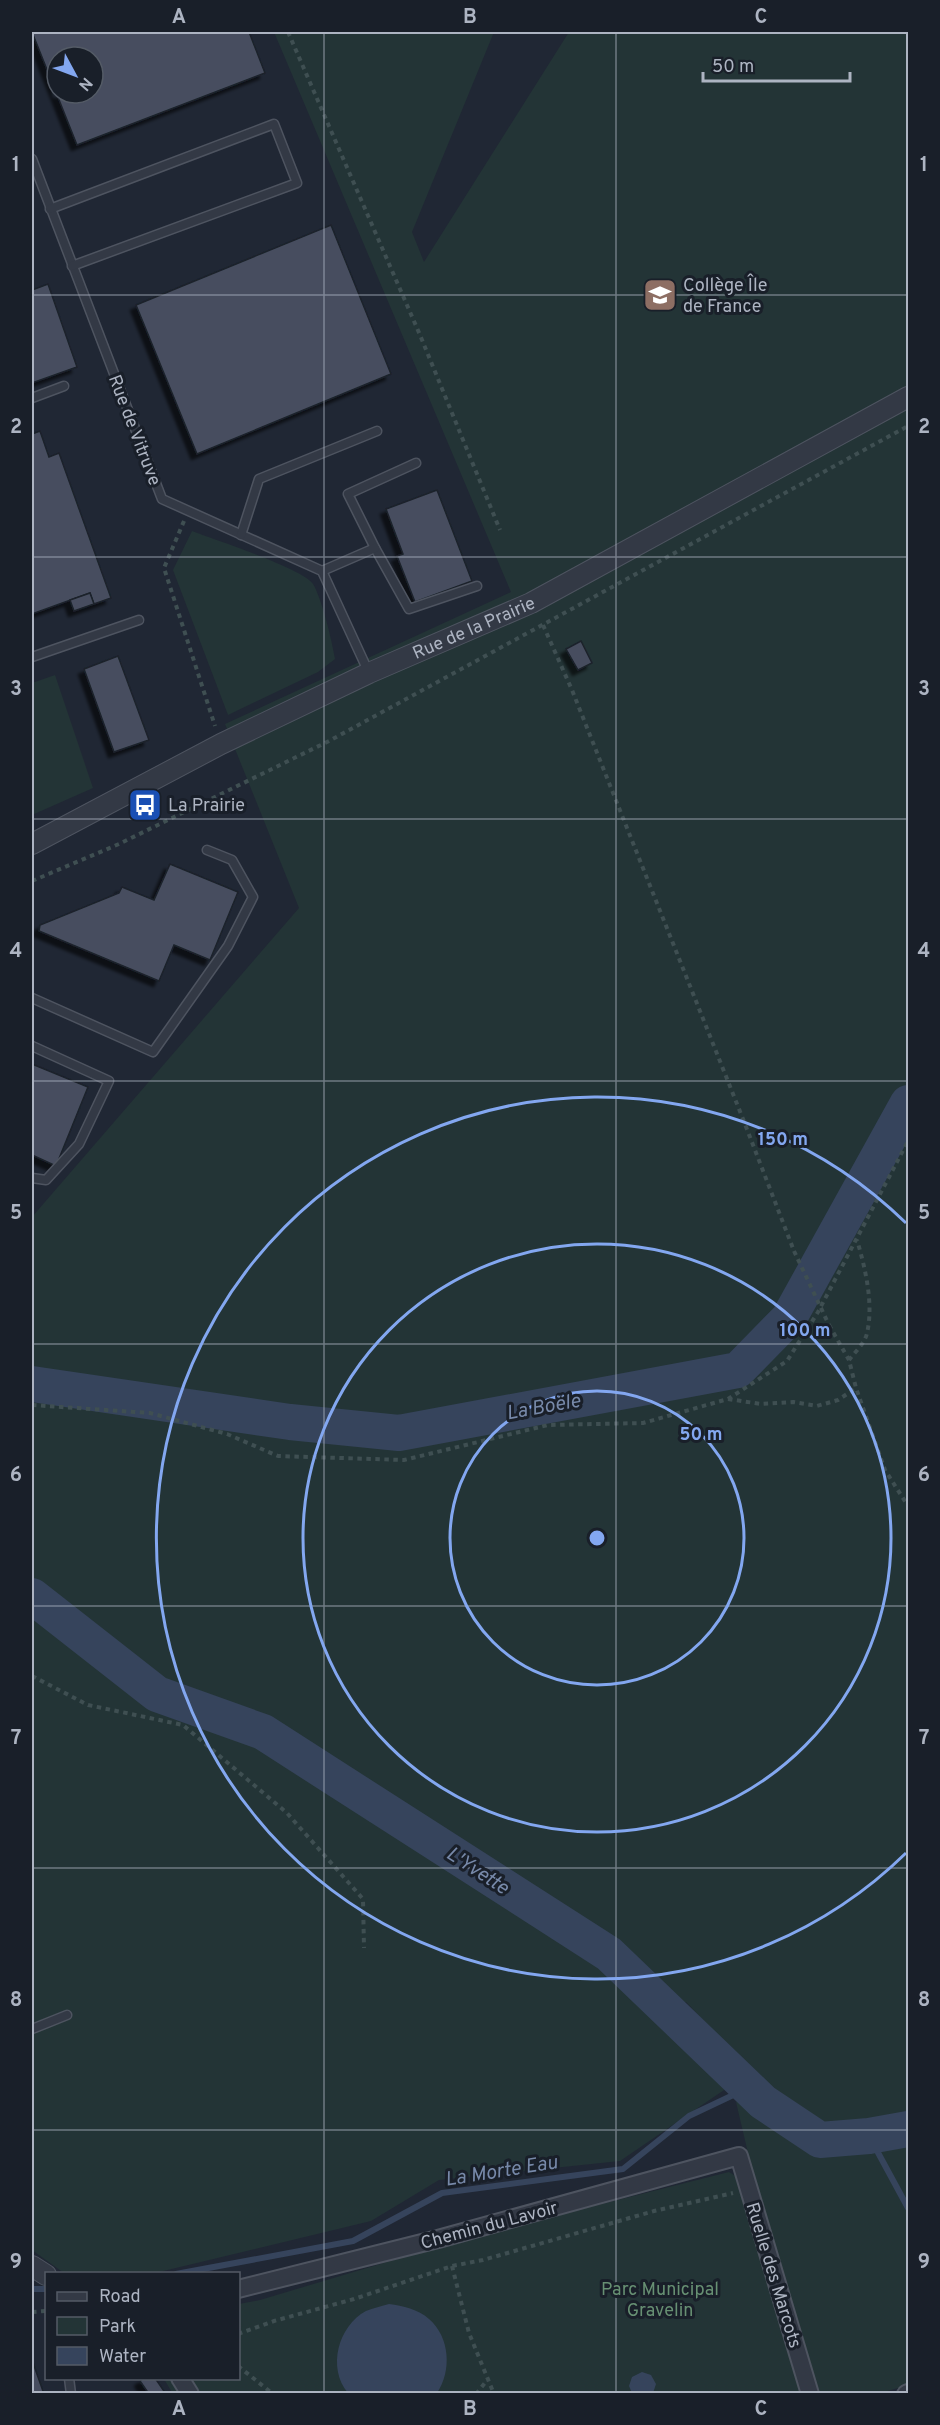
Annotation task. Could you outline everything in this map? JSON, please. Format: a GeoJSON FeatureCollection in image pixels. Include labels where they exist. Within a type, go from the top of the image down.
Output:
{"type":"FeatureCollection","features":[{"type":"Feature","properties":{"kind":"street","name":"Rue de la Prairie"},"geometry":{"type":"LineString","coordinates":[[32,844],[221,744],[369,673],[531,603],[909,397]]}},
{"type":"Feature","properties":{"kind":"street","name":"Ruelle des Marcots"},"geometry":{"type":"LineString","coordinates":[[739,2156],[810,2394]]}},
{"type":"Feature","properties":{"kind":"street","name":"Chemin du Lavoir"},"geometry":{"type":"LineString","coordinates":[[240,2288],[438,2239],[739,2156]]}},
{"type":"Feature","properties":{"kind":"street"},"geometry":{"type":"LineString","coordinates":[[32,2265],[45,2274]]}},
{"type":"Feature","properties":{"kind":"street"},"geometry":{"type":"LineString","coordinates":[[181,2380],[190,2394]]}},
{"type":"Feature","properties":{"kind":"lane"},"geometry":{"type":"LineString","coordinates":[[50,208],[274,124],[297,183],[72,266]]}},
{"type":"Feature","properties":{"kind":"lane","name":"Rue de Vitruve"},"geometry":{"type":"LineString","coordinates":[[32,159],[162,499],[322,571]]}},
{"type":"Feature","properties":{"kind":"lane"},"geometry":{"type":"LineString","coordinates":[[32,398],[64,386]]}},
{"type":"Feature","properties":{"kind":"lane"},"geometry":{"type":"LineString","coordinates":[[241,535],[259,479],[377,431]]}},
{"type":"Feature","properties":{"kind":"lane"},"geometry":{"type":"LineString","coordinates":[[416,463],[348,494],[375,548],[410,609],[477,586]]}},
{"type":"Feature","properties":{"kind":"lane"},"geometry":{"type":"LineString","coordinates":[[369,673],[322,571],[375,548]]}},
{"type":"Feature","properties":{"kind":"lane"},"geometry":{"type":"LineString","coordinates":[[32,657],[139,620]]}},
{"type":"Feature","properties":{"kind":"lane"},"geometry":{"type":"LineString","coordinates":[[32,998],[153,1052],[228,946],[253,897],[232,860],[207,850]]}},
{"type":"Feature","properties":{"kind":"lane"},"geometry":{"type":"LineString","coordinates":[[32,1046],[109,1081],[79,1143],[46,1180],[32,1178]]}},
{"type":"Feature","properties":{"kind":"lane"},"geometry":{"type":"LineString","coordinates":[[32,2029],[67,2015]]}},
{"type":"Feature","properties":{"kind":"path"},"geometry":{"type":"LineString","coordinates":[[288,32],[420,334],[500,530]]}},
{"type":"Feature","properties":{"kind":"path"},"geometry":{"type":"LineString","coordinates":[[32,881],[119,844],[329,741],[909,426]]}},
{"type":"Feature","properties":{"kind":"path"},"geometry":{"type":"LineString","coordinates":[[188,511],[164,568],[221,744]]}},
{"type":"Feature","properties":{"kind":"path"},"geometry":{"type":"LineString","coordinates":[[546,631],[572,690],[744,1119],[794,1251],[849,1360],[856,1388],[885,1470],[909,1506]]}},
{"type":"Feature","properties":{"kind":"path"},"geometry":{"type":"LineString","coordinates":[[32,1406],[150,1413],[227,1434],[278,1456],[404,1460],[548,1425],[643,1423],[728,1399],[787,1361],[818,1312],[909,1141]]}},
{"type":"Feature","properties":{"kind":"path"},"geometry":{"type":"LineString","coordinates":[[849,1360],[867,1334],[868,1303],[864,1262],[856,1239]]}},
{"type":"Feature","properties":{"kind":"path"},"geometry":{"type":"LineString","coordinates":[[728,1399],[760,1404],[793,1402],[817,1406],[838,1400],[856,1388]]}},
{"type":"Feature","properties":{"kind":"path"},"geometry":{"type":"LineString","coordinates":[[32,1676],[88,1705],[183,1725],[287,1813],[363,1899],[364,1948]]}},
{"type":"Feature","properties":{"kind":"path"},"geometry":{"type":"LineString","coordinates":[[240,2333],[274,2321],[354,2299],[452,2266],[483,2260],[654,2211],[748,2189]]}},
{"type":"Feature","properties":{"kind":"path"},"geometry":{"type":"LineString","coordinates":[[452,2266],[469,2333],[494,2394]]}},
{"type":"Feature","properties":{"kind":"path"},"geometry":{"type":"LineString","coordinates":[[240,2368],[273,2394]]}},
{"type":"Feature","properties":{"kind":"path"},"geometry":{"type":"LineString","coordinates":[[476,2394],[488,2379]]}},
{"type":"Feature","properties":{"kind":"green space"},"geometry":{"type":"Polygon","coordinates":[[[274,32],[494,32],[412,232],[424,262],[569,32],[908,32],[908,2122],[853,2131],[824,2126],[781,2098],[686,2002],[665,2022],[727,2088],[620,2161],[439,2180],[371,2221],[159,2272],[63,2272],[32,2250],[32,1217],[299,908],[225,724],[511,592],[274,32]]]}},
{"type":"Feature","properties":{"kind":"green space"},"geometry":{"type":"Polygon","coordinates":[[[192,531],[276,563],[313,584],[320,600],[335,659],[318,672],[228,715],[173,570],[192,531]]]}},
{"type":"Feature","properties":{"kind":"green space"},"geometry":{"type":"Polygon","coordinates":[[[55,675],[93,788],[32,815],[32,683],[55,675]]]}},
{"type":"Feature","properties":{"kind":"green space"},"geometry":{"type":"Polygon","coordinates":[[[746,2098],[820,2150],[908,2131],[908,2385],[881,2393],[819,2393],[760,2204],[736,2102],[746,2098]]]}},
{"type":"Feature","properties":{"kind":"green space","name":"Parc Municipal Gravelin"},"geometry":{"type":"Polygon","coordinates":[[[729,2172],[742,2180],[806,2393],[173,2394],[165,2380],[240,2380],[240,2304],[260,2300],[474,2236],[729,2172]]]}},
{"type":"Feature","properties":{"kind":"water"},"geometry":{"type":"Polygon","coordinates":[[[389,2304],[415,2310],[429,2319],[441,2335],[445,2345],[447,2365],[437,2393],[348,2393],[342,2383],[337,2360],[342,2337],[356,2318],[366,2311],[389,2304]]]}},
{"type":"Feature","properties":{"kind":"water"},"geometry":{"type":"Polygon","coordinates":[[[642,2372],[651,2375],[656,2384],[653,2393],[632,2393],[629,2386],[632,2377],[642,2372]]]}},
{"type":"Feature","properties":{"kind":"building"},"geometry":{"type":"Polygon","coordinates":[[[32,32],[249,32],[265,73],[77,145],[61,105],[105,105],[105,45],[45,45],[45,65],[32,32]]]}},
{"type":"Feature","properties":{"kind":"building"},"geometry":{"type":"Polygon","coordinates":[[[331,225],[391,374],[197,454],[136,305],[331,225]]]}},
{"type":"Feature","properties":{"kind":"building"},"geometry":{"type":"Polygon","coordinates":[[[48,284],[77,367],[32,383],[32,290],[48,284]]]}},
{"type":"Feature","properties":{"kind":"building"},"geometry":{"type":"Polygon","coordinates":[[[40,431],[49,457],[59,453],[111,598],[94,604],[90,593],[32,614],[32,434],[40,431]]]}},
{"type":"Feature","properties":{"kind":"building"},"geometry":{"type":"Polygon","coordinates":[[[437,490],[472,581],[415,602],[397,556],[403,554],[386,509],[437,490]]]}},
{"type":"Feature","properties":{"kind":"building"},"geometry":{"type":"Polygon","coordinates":[[[90,593],[94,604],[74,611],[70,600],[90,593]]]}},
{"type":"Feature","properties":{"kind":"building"},"geometry":{"type":"Polygon","coordinates":[[[581,641],[592,663],[578,670],[566,649],[581,641]]]}},
{"type":"Feature","properties":{"kind":"building"},"geometry":{"type":"Polygon","coordinates":[[[118,656],[149,740],[114,752],[84,669],[118,656]]]}},
{"type":"Feature","properties":{"kind":"building"},"geometry":{"type":"Polygon","coordinates":[[[170,864],[238,892],[210,960],[174,945],[159,981],[39,931],[40,925],[119,893],[122,887],[154,900],[170,864]]]}},
{"type":"Feature","properties":{"kind":"building"},"geometry":{"type":"Polygon","coordinates":[[[32,1064],[88,1087],[56,1166],[32,1155],[32,1064]]]}},
{"type":"Feature","properties":{"kind":"building"},"geometry":{"type":"Polygon","coordinates":[[[32,2360],[44,2394],[32,2394],[32,2360]]]}},
{"type":"Feature","properties":{"kind":"building"},"geometry":{"type":"Polygon","coordinates":[[[156,2380],[166,2394],[149,2394],[140,2381],[156,2380]]]}},
{"type":"Feature","properties":{"kind":"waterway","name":"La Boële"},"geometry":{"type":"LineString","coordinates":[[32,1384],[290,1422],[399,1433],[738,1370],[789,1318],[908,1103]]}},
{"type":"Feature","properties":{"kind":"waterway","name":"L'Yvette"},"geometry":{"type":"LineString","coordinates":[[32,1596],[157,1694],[263,1732],[609,1954],[763,2102],[820,2140],[869,2136],[908,2129]]}},
{"type":"Feature","properties":{"kind":"waterway","name":"La Morte Eau"},"geometry":{"type":"LineString","coordinates":[[187,2272],[353,2241],[442,2193],[623,2169],[689,2116],[748,2088]]}},
{"type":"Feature","properties":{"kind":"waterway"},"geometry":{"type":"LineString","coordinates":[[869,2136],[908,2208]]}},
{"type":"Feature","properties":{"kind":"waterway"},"geometry":{"type":"LineString","coordinates":[[32,2289],[45,2289]]}},
{"type":"Feature","properties":{"kind":"place","name":"Collège Île de France"},"geometry":{"type":"Point","coordinates":[660,295]}},
{"type":"Feature","properties":{"kind":"place","name":"La Prairie"},"geometry":{"type":"Point","coordinates":[145,805]}}]}
